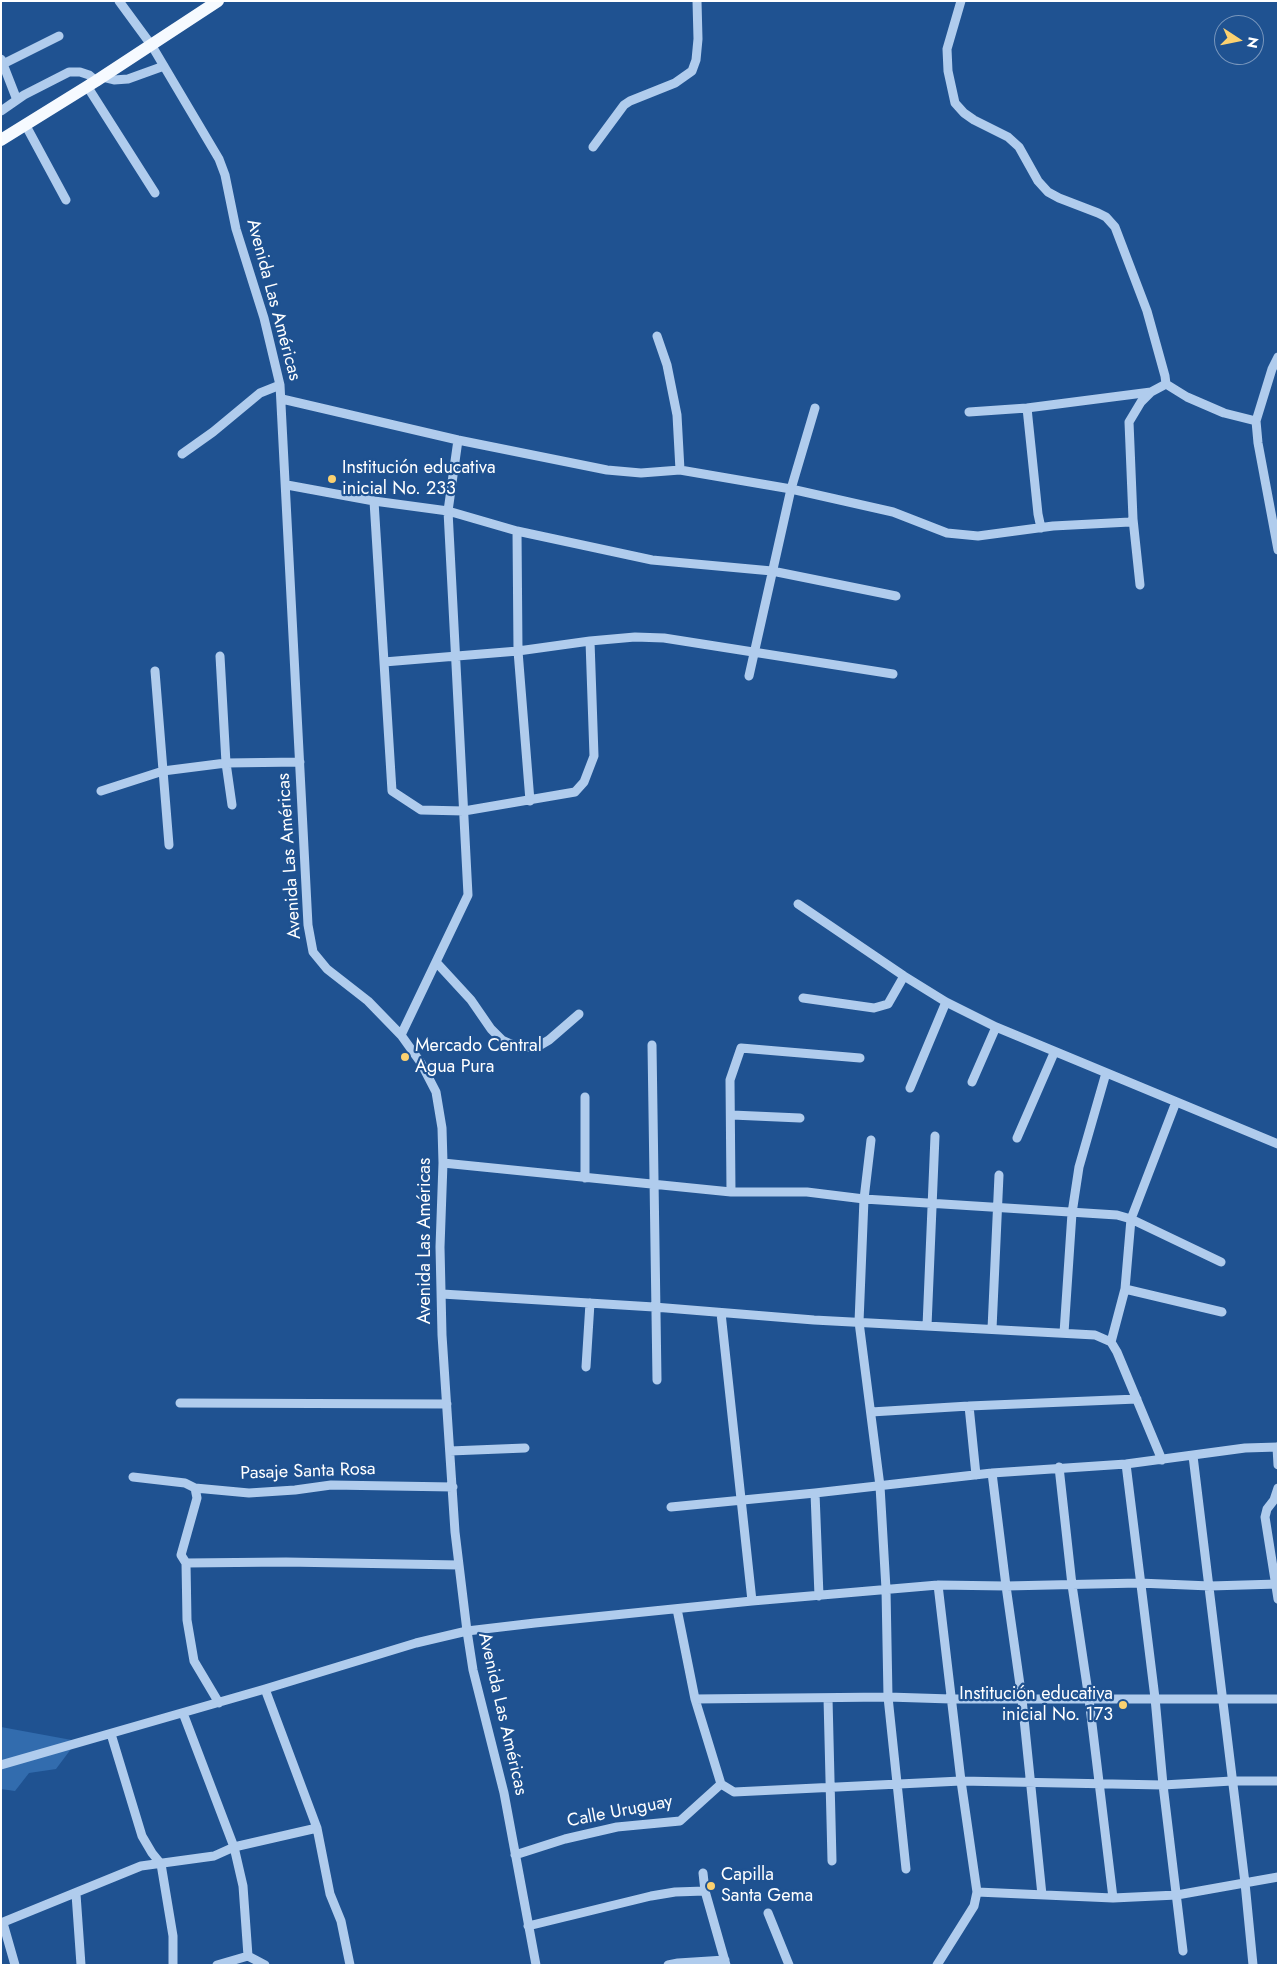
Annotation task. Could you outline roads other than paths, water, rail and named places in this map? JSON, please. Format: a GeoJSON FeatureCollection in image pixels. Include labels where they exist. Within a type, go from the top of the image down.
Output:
{"type":"FeatureCollection","features":[{"type":"Feature","properties":{"kind":"main road"},"geometry":{"type":"LineString","coordinates":[[1,140],[152,46],[218,1]]}},
{"type":"Feature","properties":{"kind":"street","name":"Avenida Las Américas"},"geometry":{"type":"LineString","coordinates":[[119,1],[152,46],[222,167],[236,229],[264,318],[280,385],[287,485],[308,925],[313,952],[327,969],[368,1000],[401,1035],[421,1063],[436,1092],[442,1128],[443,1163],[440,1247],[442,1335],[459,1565],[466,1631],[473,1670],[504,1793],[536,1965]]}},
{"type":"Feature","properties":{"kind":"street"},"geometry":{"type":"LineString","coordinates":[[593,147],[624,106],[630,101],[675,83],[692,71],[696,60],[698,39],[697,1]]}},
{"type":"Feature","properties":{"kind":"street"},"geometry":{"type":"LineString","coordinates":[[961,1],[947,49],[948,71],[955,103],[974,120],[1008,137],[1019,147],[1038,181],[1048,192],[1106,217],[1115,227],[1147,311],[1166,384],[1186,397],[1202,404],[1224,413],[1256,421]]}},
{"type":"Feature","properties":{"kind":"street"},"geometry":{"type":"LineString","coordinates":[[17,100],[2,62],[59,36]]}},
{"type":"Feature","properties":{"kind":"street"},"geometry":{"type":"LineString","coordinates":[[95,82],[121,80],[164,66]]}},
{"type":"Feature","properties":{"kind":"street"},"geometry":{"type":"LineString","coordinates":[[1,111],[54,78],[69,72],[80,72],[89,75],[95,82],[155,193]]}},
{"type":"Feature","properties":{"kind":"street"},"geometry":{"type":"LineString","coordinates":[[25,124],[66,200]]}},
{"type":"Feature","properties":{"kind":"street"},"geometry":{"type":"LineString","coordinates":[[657,336],[667,365],[672,388],[680,470]]}},
{"type":"Feature","properties":{"kind":"street"},"geometry":{"type":"LineString","coordinates":[[1278,357],[1272,369],[1256,421],[1258,443],[1278,550]]}},
{"type":"Feature","properties":{"kind":"street"},"geometry":{"type":"LineString","coordinates":[[1140,585],[1133,519],[1130,422],[1141,402],[1151,392],[1166,384]]}},
{"type":"Feature","properties":{"kind":"street"},"geometry":{"type":"LineString","coordinates":[[182,454],[213,432],[260,393],[280,385]]}},
{"type":"Feature","properties":{"kind":"street"},"geometry":{"type":"LineString","coordinates":[[970,412],[1027,408],[1151,392]]}},
{"type":"Feature","properties":{"kind":"street"},"geometry":{"type":"LineString","coordinates":[[282,399],[458,440],[607,470],[641,473],[680,470],[791,490],[893,512],[947,533],[978,536],[1041,528],[1130,522],[1133,519]]}},
{"type":"Feature","properties":{"kind":"street"},"geometry":{"type":"LineString","coordinates":[[749,676],[791,490],[815,408]]}},
{"type":"Feature","properties":{"kind":"street"},"geometry":{"type":"LineString","coordinates":[[1027,408],[1041,528]]}},
{"type":"Feature","properties":{"kind":"street"},"geometry":{"type":"LineString","coordinates":[[401,1035],[468,895],[448,512],[458,440]]}},
{"type":"Feature","properties":{"kind":"street"},"geometry":{"type":"LineString","coordinates":[[287,485],[448,512],[517,531],[652,560],[772,571],[896,596]]}},
{"type":"Feature","properties":{"kind":"street"},"geometry":{"type":"LineString","coordinates":[[374,501],[392,791],[420,810],[464,811],[575,792],[584,782],[594,756],[590,640]]}},
{"type":"Feature","properties":{"kind":"street"},"geometry":{"type":"LineString","coordinates":[[517,531],[518,651],[530,801]]}},
{"type":"Feature","properties":{"kind":"street"},"geometry":{"type":"LineString","coordinates":[[384,662],[518,651],[590,640],[635,637],[664,638],[893,674]]}},
{"type":"Feature","properties":{"kind":"street"},"geometry":{"type":"LineString","coordinates":[[220,656],[226,763],[232,805]]}},
{"type":"Feature","properties":{"kind":"street"},"geometry":{"type":"LineString","coordinates":[[155,672],[159,744],[169,845]]}},
{"type":"Feature","properties":{"kind":"street"},"geometry":{"type":"LineString","coordinates":[[101,791],[163,771],[226,763],[300,762]]}},
{"type":"Feature","properties":{"kind":"street"},"geometry":{"type":"LineString","coordinates":[[798,904],[904,976],[946,1002],[1054,1053],[1278,1144]]}},
{"type":"Feature","properties":{"kind":"street"},"geometry":{"type":"LineString","coordinates":[[436,962],[471,1000],[491,1029],[502,1040],[518,1047],[536,1047],[549,1040],[579,1014]]}},
{"type":"Feature","properties":{"kind":"street"},"geometry":{"type":"LineString","coordinates":[[803,998],[874,1008],[888,1004],[904,976]]}},
{"type":"Feature","properties":{"kind":"street"},"geometry":{"type":"LineString","coordinates":[[910,1088],[946,1002]]}},
{"type":"Feature","properties":{"kind":"street"},"geometry":{"type":"LineString","coordinates":[[972,1082],[996,1027]]}},
{"type":"Feature","properties":{"kind":"street"},"geometry":{"type":"LineString","coordinates":[[652,1045],[656,1380]]}},
{"type":"Feature","properties":{"kind":"street"},"geometry":{"type":"LineString","coordinates":[[731,1192],[732,1115],[730,1080],[741,1048],[860,1058]]}},
{"type":"Feature","properties":{"kind":"street"},"geometry":{"type":"LineString","coordinates":[[1017,1138],[1054,1053]]}},
{"type":"Feature","properties":{"kind":"street"},"geometry":{"type":"LineString","coordinates":[[1064,1333],[1072,1213],[1079,1167],[1106,1073]]}},
{"type":"Feature","properties":{"kind":"street"},"geometry":{"type":"LineString","coordinates":[[585,1097],[585,1178]]}},
{"type":"Feature","properties":{"kind":"street"},"geometry":{"type":"LineString","coordinates":[[1110,1342],[1125,1289],[1131,1219],[1176,1102]]}},
{"type":"Feature","properties":{"kind":"street"},"geometry":{"type":"LineString","coordinates":[[732,1115],[800,1118]]}},
{"type":"Feature","properties":{"kind":"street"},"geometry":{"type":"LineString","coordinates":[[927,1326],[936,1136]]}},
{"type":"Feature","properties":{"kind":"street"},"geometry":{"type":"LineString","coordinates":[[871,1140],[864,1199],[859,1322],[880,1486],[886,1589],[888,1697],[906,1868]]}},
{"type":"Feature","properties":{"kind":"street"},"geometry":{"type":"LineString","coordinates":[[443,1163],[731,1192],[807,1192],[864,1199],[1117,1215],[1131,1219],[1221,1262]]}},
{"type":"Feature","properties":{"kind":"street"},"geometry":{"type":"LineString","coordinates":[[992,1329],[999,1176]]}},
{"type":"Feature","properties":{"kind":"street"},"geometry":{"type":"LineString","coordinates":[[1125,1289],[1222,1312]]}},
{"type":"Feature","properties":{"kind":"street"},"geometry":{"type":"LineString","coordinates":[[442,1294],[859,1322],[1095,1335],[1110,1342],[1117,1352],[1162,1460]]}},
{"type":"Feature","properties":{"kind":"street"},"geometry":{"type":"LineString","coordinates":[[586,1367],[590,1303]]}},
{"type":"Feature","properties":{"kind":"street"},"geometry":{"type":"LineString","coordinates":[[722,1312],[752,1601]]}},
{"type":"Feature","properties":{"kind":"street"},"geometry":{"type":"LineString","coordinates":[[871,1412],[1137,1399]]}},
{"type":"Feature","properties":{"kind":"street"},"geometry":{"type":"LineString","coordinates":[[180,1403],[447,1404]]}},
{"type":"Feature","properties":{"kind":"street"},"geometry":{"type":"LineString","coordinates":[[970,1406],[976,1475]]}},
{"type":"Feature","properties":{"kind":"street"},"geometry":{"type":"LineString","coordinates":[[671,1507],[992,1473],[1126,1464],[1245,1448],[1277,1447],[1278,1465]]}},
{"type":"Feature","properties":{"kind":"street"},"geometry":{"type":"LineString","coordinates":[[450,1451],[525,1448]]}},
{"type":"Feature","properties":{"kind":"street"},"geometry":{"type":"LineString","coordinates":[[1193,1456],[1210,1586],[1253,1965]]}},
{"type":"Feature","properties":{"kind":"street"},"geometry":{"type":"LineString","coordinates":[[1126,1464],[1155,1698],[1163,1785],[1183,1951]]}},
{"type":"Feature","properties":{"kind":"street"},"geometry":{"type":"LineString","coordinates":[[1059,1468],[1072,1585],[1089,1700],[1113,1898]]}},
{"type":"Feature","properties":{"kind":"street"},"geometry":{"type":"LineString","coordinates":[[992,1473],[1022,1699],[1042,1895]]}},
{"type":"Feature","properties":{"kind":"street","name":"Pasaje Santa Rosa"},"geometry":{"type":"LineString","coordinates":[[133,1477],[185,1483],[195,1488],[249,1493],[295,1490],[331,1484],[454,1487]]}},
{"type":"Feature","properties":{"kind":"street"},"geometry":{"type":"LineString","coordinates":[[195,1488],[197,1498],[181,1555],[186,1563],[187,1620],[194,1661],[219,1703]]}},
{"type":"Feature","properties":{"kind":"street"},"geometry":{"type":"LineString","coordinates":[[1278,1488],[1274,1500],[1267,1509],[1266,1517],[1278,1599]]}},
{"type":"Feature","properties":{"kind":"street"},"geometry":{"type":"LineString","coordinates":[[815,1493],[819,1596]]}},
{"type":"Feature","properties":{"kind":"street"},"geometry":{"type":"LineString","coordinates":[[186,1563],[286,1562],[459,1565]]}},
{"type":"Feature","properties":{"kind":"street"},"geometry":{"type":"LineString","coordinates":[[1,1766],[219,1703],[416,1643],[466,1631],[752,1601],[938,1585],[1006,1586],[1140,1583],[1210,1586],[1277,1584]]}},
{"type":"Feature","properties":{"kind":"street"},"geometry":{"type":"LineString","coordinates":[[937,1965],[974,1906],[977,1892],[961,1781],[938,1585]]}},
{"type":"Feature","properties":{"kind":"street"},"geometry":{"type":"LineString","coordinates":[[677,1609],[695,1699],[722,1784],[734,1792],[961,1781],[1163,1785],[1232,1781],[1278,1781]]}},
{"type":"Feature","properties":{"kind":"street"},"geometry":{"type":"LineString","coordinates":[[264,1689],[316,1828],[330,1894],[341,1921],[350,1965]]}},
{"type":"Feature","properties":{"kind":"street"},"geometry":{"type":"LineString","coordinates":[[695,1699],[888,1697],[1089,1700],[1155,1698],[1278,1699]]}},
{"type":"Feature","properties":{"kind":"street"},"geometry":{"type":"LineString","coordinates":[[828,1698],[832,1861]]}},
{"type":"Feature","properties":{"kind":"street"},"geometry":{"type":"LineString","coordinates":[[184,1713],[234,1846],[243,1886],[248,1956]]}},
{"type":"Feature","properties":{"kind":"street"},"geometry":{"type":"LineString","coordinates":[[111,1734],[142,1836],[152,1853],[162,1864],[173,1936],[173,1965]]}},
{"type":"Feature","properties":{"kind":"street","name":"Calle Uruguay"},"geometry":{"type":"LineString","coordinates":[[515,1855],[566,1839],[617,1827],[680,1821],[722,1784]]}},
{"type":"Feature","properties":{"kind":"street"},"geometry":{"type":"LineString","coordinates":[[15,1965],[2,1923],[141,1866],[214,1856],[234,1846],[316,1828]]}},
{"type":"Feature","properties":{"kind":"street"},"geometry":{"type":"LineString","coordinates":[[668,1965],[678,1963],[726,1963],[705,1891],[703,1873]]}},
{"type":"Feature","properties":{"kind":"street"},"geometry":{"type":"LineString","coordinates":[[977,1892],[1113,1898],[1177,1895],[1278,1876]]}},
{"type":"Feature","properties":{"kind":"street"},"geometry":{"type":"LineString","coordinates":[[528,1926],[651,1896],[675,1892],[705,1891]]}},
{"type":"Feature","properties":{"kind":"street"},"geometry":{"type":"LineString","coordinates":[[76,1894],[81,1965]]}},
{"type":"Feature","properties":{"kind":"street"},"geometry":{"type":"LineString","coordinates":[[768,1913],[789,1965]]}},
{"type":"Feature","properties":{"kind":"street"},"geometry":{"type":"LineString","coordinates":[[217,1965],[248,1956],[265,1965]]}},
{"type":"Feature","properties":{"kind":"place","name":"Institución educativa inicial No. 233"},"geometry":{"type":"Point","coordinates":[332,479]}},
{"type":"Feature","properties":{"kind":"place","name":"Mercado Central Agua Pura"},"geometry":{"type":"Point","coordinates":[405,1057]}},
{"type":"Feature","properties":{"kind":"place","name":"Institución educativa inicial No. 173"},"geometry":{"type":"Point","coordinates":[1123,1705]}},
{"type":"Feature","properties":{"kind":"place","name":"Capilla Santa Gema"},"geometry":{"type":"Point","coordinates":[711,1886]}}]}
